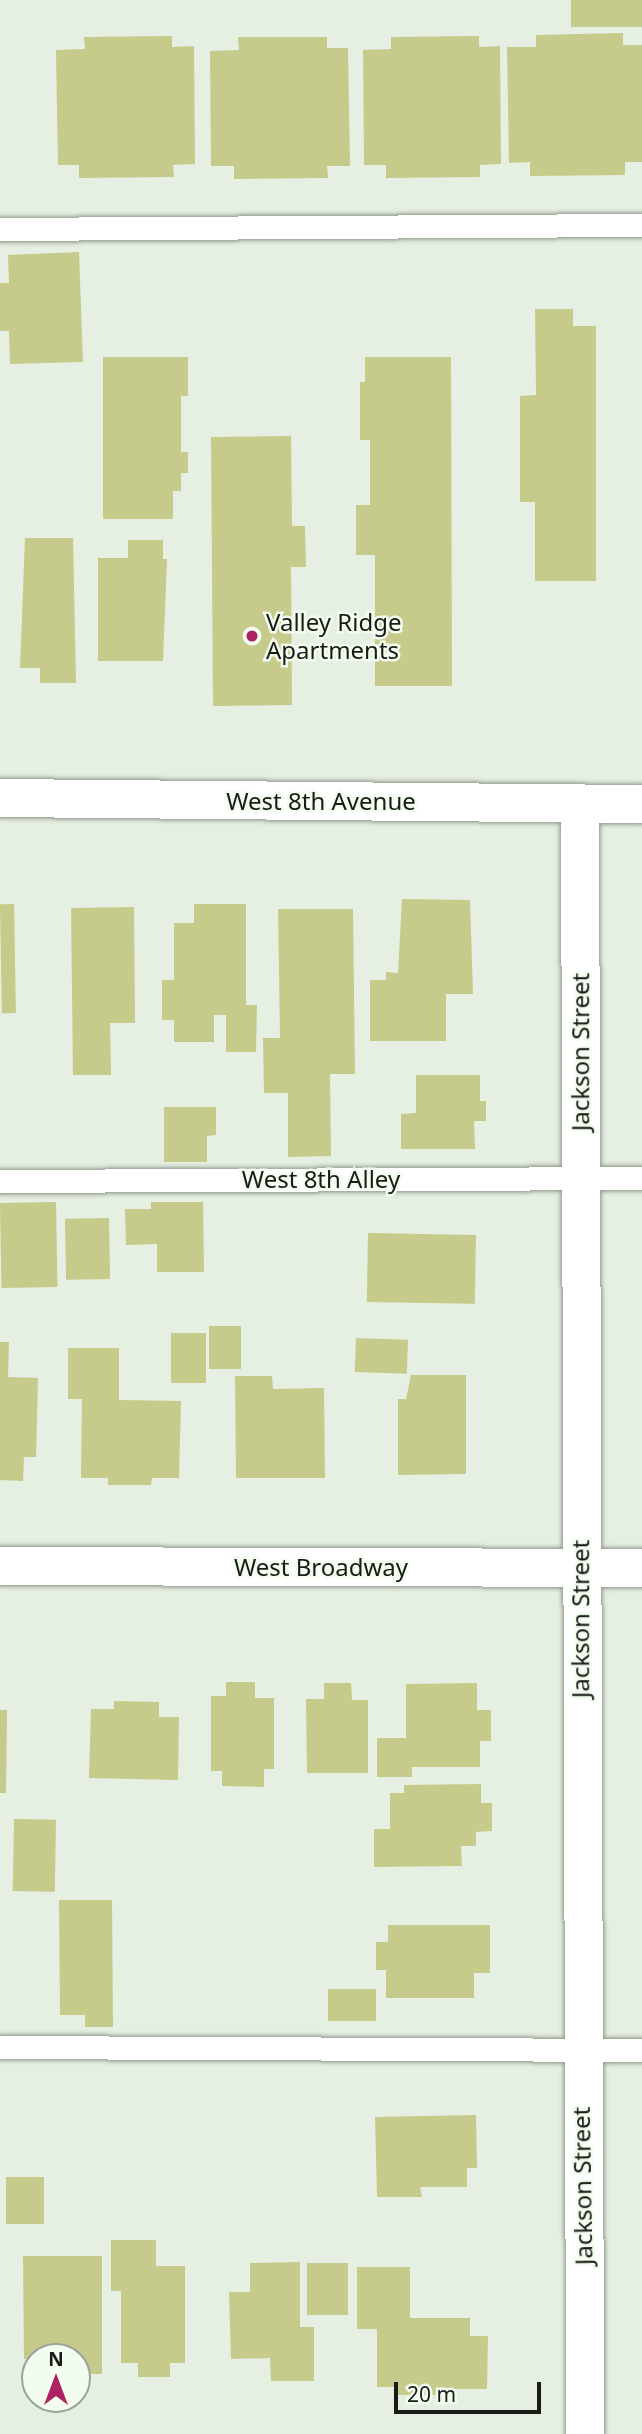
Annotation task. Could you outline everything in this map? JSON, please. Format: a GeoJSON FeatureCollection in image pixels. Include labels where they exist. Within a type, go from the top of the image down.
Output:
{"type":"FeatureCollection","features":[{"type":"Feature","properties":{"kind":"street","name":"West 8th Avenue"},"geometry":{"type":"LineString","coordinates":[[0,799],[642,804]]}},
{"type":"Feature","properties":{"kind":"street","name":"Jackson Street"},"geometry":{"type":"LineString","coordinates":[[580,804],[584,2434]]}},
{"type":"Feature","properties":{"kind":"street","name":"West Broadway"},"geometry":{"type":"LineString","coordinates":[[0,1566],[642,1569]]}},
{"type":"Feature","properties":{"kind":"lane"},"geometry":{"type":"LineString","coordinates":[[0,229],[642,225]]}},
{"type":"Feature","properties":{"kind":"lane","name":"West 8th Alley"},"geometry":{"type":"LineString","coordinates":[[0,1181],[642,1178]]}},
{"type":"Feature","properties":{"kind":"lane"},"geometry":{"type":"LineString","coordinates":[[0,2047],[642,2050]]}},
{"type":"Feature","properties":{"kind":"building"},"geometry":{"type":"Polygon","coordinates":[[[571,0],[642,0],[642,27],[571,27],[571,0]]]}},
{"type":"Feature","properties":{"kind":"building"},"geometry":{"type":"Polygon","coordinates":[[[623,33],[623,45],[642,45],[642,162],[625,162],[625,175],[530,176],[530,162],[509,163],[507,47],[536,47],[536,35],[623,33]]]}},
{"type":"Feature","properties":{"kind":"building"},"geometry":{"type":"Polygon","coordinates":[[[172,36],[172,47],[194,46],[195,164],[173,165],[174,177],[79,178],[79,165],[58,165],[56,50],[85,49],[84,37],[172,36]]]}},
{"type":"Feature","properties":{"kind":"building"},"geometry":{"type":"Polygon","coordinates":[[[479,36],[479,47],[500,46],[501,164],[480,165],[480,177],[386,178],[386,165],[364,165],[363,50],[391,49],[391,37],[479,36]]]}},
{"type":"Feature","properties":{"kind":"building"},"geometry":{"type":"Polygon","coordinates":[[[238,37],[327,37],[327,48],[348,48],[350,166],[327,166],[328,178],[234,179],[234,166],[211,166],[210,51],[239,50],[238,37]]]}},
{"type":"Feature","properties":{"kind":"building"},"geometry":{"type":"Polygon","coordinates":[[[79,252],[83,362],[10,364],[9,331],[0,331],[0,283],[9,283],[8,255],[79,252]]]}},
{"type":"Feature","properties":{"kind":"building"},"geometry":{"type":"Polygon","coordinates":[[[535,309],[573,309],[573,326],[596,326],[596,581],[535,581],[535,502],[520,502],[520,396],[536,395],[535,309]]]}},
{"type":"Feature","properties":{"kind":"building"},"geometry":{"type":"Polygon","coordinates":[[[103,357],[188,357],[188,396],[181,396],[181,452],[188,452],[188,473],[181,473],[181,491],[173,491],[173,519],[103,519],[103,357]]]}},
{"type":"Feature","properties":{"kind":"building"},"geometry":{"type":"Polygon","coordinates":[[[365,357],[451,357],[452,686],[375,686],[375,555],[356,555],[356,505],[370,505],[370,440],[360,440],[360,382],[365,382],[365,357]]]}},
{"type":"Feature","properties":{"kind":"building","name":"Valley Ridge Apartments"},"geometry":{"type":"Polygon","coordinates":[[[291,436],[292,526],[305,526],[306,567],[291,567],[292,705],[213,706],[211,437],[291,436]]]}},
{"type":"Feature","properties":{"kind":"building"},"geometry":{"type":"Polygon","coordinates":[[[25,538],[73,538],[76,683],[40,683],[40,668],[20,668],[25,538]]]}},
{"type":"Feature","properties":{"kind":"building"},"geometry":{"type":"Polygon","coordinates":[[[128,540],[163,540],[163,559],[167,559],[163,661],[98,661],[98,558],[128,558],[128,540]]]}},
{"type":"Feature","properties":{"kind":"building"},"geometry":{"type":"Polygon","coordinates":[[[402,899],[470,900],[473,994],[446,994],[446,1041],[370,1041],[370,980],[386,980],[386,972],[398,973],[402,899]]]}},
{"type":"Feature","properties":{"kind":"building"},"geometry":{"type":"Polygon","coordinates":[[[0,904],[14,904],[16,1013],[2,1013],[0,904]]]}},
{"type":"Feature","properties":{"kind":"building"},"geometry":{"type":"Polygon","coordinates":[[[194,904],[246,904],[246,1005],[257,1005],[256,1052],[226,1052],[226,1015],[214,1015],[214,1042],[174,1042],[174,1020],[162,1020],[162,980],[174,980],[174,923],[194,923],[194,904]]]}},
{"type":"Feature","properties":{"kind":"building"},"geometry":{"type":"Polygon","coordinates":[[[134,907],[135,1023],[110,1023],[111,1075],[73,1075],[71,908],[134,907]]]}},
{"type":"Feature","properties":{"kind":"building"},"geometry":{"type":"Polygon","coordinates":[[[278,909],[353,909],[355,1074],[330,1074],[331,1156],[288,1157],[288,1093],[264,1093],[263,1038],[280,1038],[278,909]]]}},
{"type":"Feature","properties":{"kind":"building"},"geometry":{"type":"Polygon","coordinates":[[[416,1075],[480,1075],[480,1101],[486,1101],[486,1121],[474,1121],[475,1149],[401,1149],[401,1114],[416,1113],[416,1075]]]}},
{"type":"Feature","properties":{"kind":"building"},"geometry":{"type":"Polygon","coordinates":[[[164,1107],[216,1107],[216,1135],[207,1136],[207,1162],[164,1162],[164,1107]]]}},
{"type":"Feature","properties":{"kind":"building"},"geometry":{"type":"Polygon","coordinates":[[[56,1202],[57,1287],[1,1288],[0,1203],[56,1202]]]}},
{"type":"Feature","properties":{"kind":"building"},"geometry":{"type":"Polygon","coordinates":[[[151,1202],[203,1202],[204,1272],[157,1272],[157,1244],[126,1245],[125,1209],[151,1209],[151,1202]]]}},
{"type":"Feature","properties":{"kind":"building"},"geometry":{"type":"Polygon","coordinates":[[[109,1218],[110,1279],[66,1280],[65,1219],[109,1218]]]}},
{"type":"Feature","properties":{"kind":"building"},"geometry":{"type":"Polygon","coordinates":[[[368,1233],[476,1235],[475,1304],[367,1302],[368,1233]]]}},
{"type":"Feature","properties":{"kind":"building"},"geometry":{"type":"Polygon","coordinates":[[[209,1326],[241,1326],[241,1369],[209,1369],[209,1326]]]}},
{"type":"Feature","properties":{"kind":"building"},"geometry":{"type":"Polygon","coordinates":[[[171,1333],[206,1333],[206,1383],[171,1383],[171,1333]]]}},
{"type":"Feature","properties":{"kind":"building"},"geometry":{"type":"Polygon","coordinates":[[[356,1338],[408,1340],[407,1374],[355,1372],[356,1338]]]}},
{"type":"Feature","properties":{"kind":"building"},"geometry":{"type":"Polygon","coordinates":[[[0,1342],[9,1342],[8,1377],[38,1378],[36,1457],[24,1457],[23,1481],[0,1480],[0,1342]]]}},
{"type":"Feature","properties":{"kind":"building"},"geometry":{"type":"Polygon","coordinates":[[[68,1348],[119,1348],[119,1400],[181,1401],[179,1478],[152,1478],[151,1485],[108,1485],[108,1478],[81,1478],[82,1399],[68,1399],[68,1348]]]}},
{"type":"Feature","properties":{"kind":"building"},"geometry":{"type":"Polygon","coordinates":[[[411,1375],[466,1375],[466,1474],[398,1475],[398,1399],[406,1399],[411,1375]]]}},
{"type":"Feature","properties":{"kind":"building"},"geometry":{"type":"Polygon","coordinates":[[[235,1376],[272,1376],[273,1389],[324,1388],[325,1478],[236,1478],[235,1376]]]}},
{"type":"Feature","properties":{"kind":"building"},"geometry":{"type":"Polygon","coordinates":[[[226,1682],[255,1682],[255,1698],[274,1698],[274,1769],[264,1769],[264,1787],[222,1786],[222,1771],[211,1771],[211,1696],[226,1696],[226,1682]]]}},
{"type":"Feature","properties":{"kind":"building"},"geometry":{"type":"Polygon","coordinates":[[[324,1683],[351,1683],[352,1700],[368,1700],[368,1773],[307,1773],[306,1699],[324,1699],[324,1683]]]}},
{"type":"Feature","properties":{"kind":"building"},"geometry":{"type":"Polygon","coordinates":[[[477,1683],[477,1710],[491,1710],[491,1741],[480,1741],[480,1767],[412,1767],[412,1777],[377,1777],[377,1738],[406,1738],[406,1684],[477,1683]]]}},
{"type":"Feature","properties":{"kind":"building"},"geometry":{"type":"Polygon","coordinates":[[[114,1701],[159,1702],[159,1717],[179,1717],[178,1780],[89,1778],[91,1709],[114,1709],[114,1701]]]}},
{"type":"Feature","properties":{"kind":"building"},"geometry":{"type":"Polygon","coordinates":[[[0,1710],[7,1710],[6,1793],[0,1793],[0,1710]]]}},
{"type":"Feature","properties":{"kind":"building"},"geometry":{"type":"Polygon","coordinates":[[[481,1784],[481,1803],[492,1803],[492,1831],[476,1832],[476,1846],[461,1846],[462,1866],[374,1867],[374,1829],[390,1829],[390,1793],[404,1793],[404,1785],[481,1784]]]}},
{"type":"Feature","properties":{"kind":"building"},"geometry":{"type":"Polygon","coordinates":[[[14,1819],[56,1820],[55,1892],[13,1891],[14,1819]]]}},
{"type":"Feature","properties":{"kind":"building"},"geometry":{"type":"Polygon","coordinates":[[[59,1900],[112,1900],[113,2027],[85,2027],[85,2015],[60,2015],[59,1900]]]}},
{"type":"Feature","properties":{"kind":"building"},"geometry":{"type":"Polygon","coordinates":[[[388,1925],[490,1925],[490,1973],[474,1973],[474,1998],[386,1998],[386,1970],[376,1970],[376,1942],[388,1942],[388,1925]]]}},
{"type":"Feature","properties":{"kind":"building"},"geometry":{"type":"Polygon","coordinates":[[[328,1989],[376,1989],[376,2021],[328,2021],[328,1989]]]}},
{"type":"Feature","properties":{"kind":"building"},"geometry":{"type":"Polygon","coordinates":[[[476,2115],[477,2168],[467,2168],[467,2187],[420,2187],[422,2197],[377,2197],[375,2117],[476,2115]]]}},
{"type":"Feature","properties":{"kind":"building"},"geometry":{"type":"Polygon","coordinates":[[[6,2177],[44,2177],[44,2224],[6,2224],[6,2177]]]}},
{"type":"Feature","properties":{"kind":"building"},"geometry":{"type":"Polygon","coordinates":[[[111,2240],[156,2240],[156,2266],[185,2266],[185,2363],[170,2363],[170,2377],[138,2377],[138,2363],[121,2363],[121,2291],[111,2291],[111,2240]]]}},
{"type":"Feature","properties":{"kind":"building"},"geometry":{"type":"Polygon","coordinates":[[[23,2256],[102,2256],[102,2374],[91,2374],[91,2343],[24,2343],[23,2256]]]}},
{"type":"Feature","properties":{"kind":"building"},"geometry":{"type":"Polygon","coordinates":[[[300,2262],[300,2327],[314,2327],[314,2381],[271,2381],[270,2358],[231,2359],[229,2292],[250,2292],[250,2263],[300,2262]]]}},
{"type":"Feature","properties":{"kind":"building"},"geometry":{"type":"Polygon","coordinates":[[[307,2263],[348,2263],[348,2315],[307,2315],[307,2263]]]}},
{"type":"Feature","properties":{"kind":"building"},"geometry":{"type":"Polygon","coordinates":[[[357,2267],[410,2267],[410,2318],[470,2318],[470,2336],[488,2336],[487,2389],[438,2389],[438,2395],[397,2395],[397,2387],[377,2387],[377,2329],[357,2329],[357,2267]]]}},
{"type":"Feature","properties":{"kind":"place","name":"Valley Ridge Apartments"},"geometry":{"type":"Point","coordinates":[252,636]}}]}
